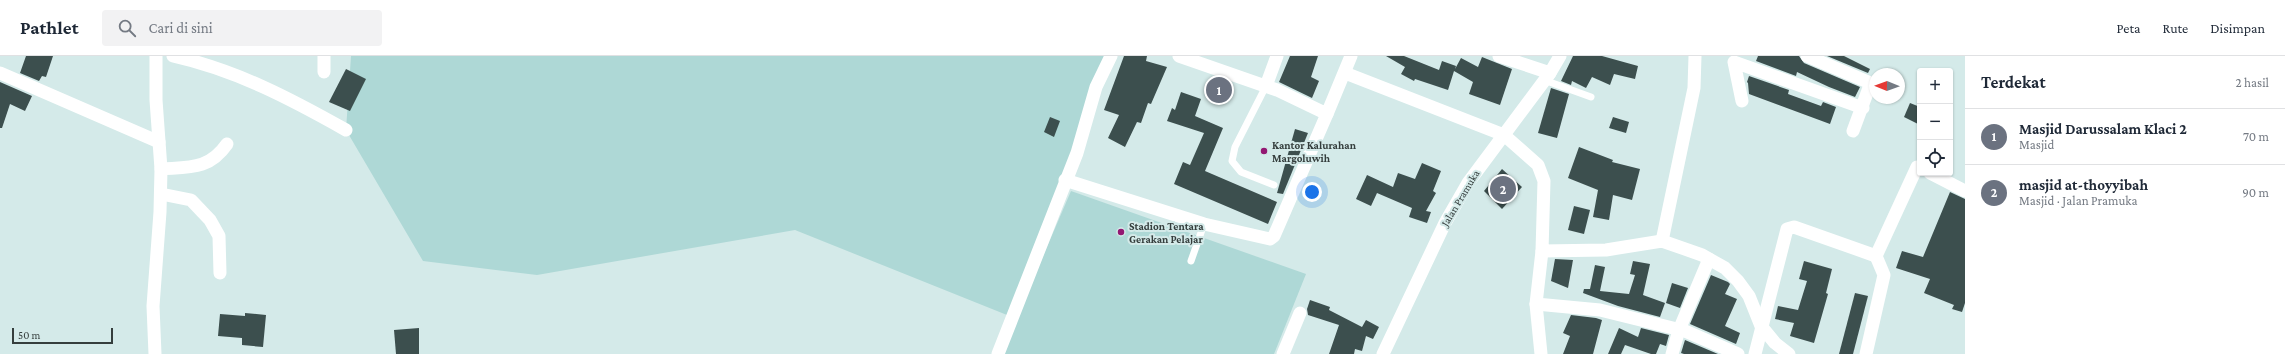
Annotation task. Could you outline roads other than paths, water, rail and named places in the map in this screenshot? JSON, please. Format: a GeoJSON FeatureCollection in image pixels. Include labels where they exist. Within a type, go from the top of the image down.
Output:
{"type":"FeatureCollection","features":[{"type":"Feature","properties":{"kind":"street"},"geometry":{"type":"LineString","coordinates":[[155,354],[153,306],[161,169],[155,70],[156,56]]}},
{"type":"Feature","properties":{"kind":"street"},"geometry":{"type":"LineString","coordinates":[[173,56],[226,70],[291,99],[346,130]]}},
{"type":"Feature","properties":{"kind":"street"},"geometry":{"type":"LineString","coordinates":[[324,56],[324,72]]}},
{"type":"Feature","properties":{"kind":"street"},"geometry":{"type":"LineString","coordinates":[[998,354],[1076,153],[1096,87],[1111,56]]}},
{"type":"Feature","properties":{"kind":"street"},"geometry":{"type":"LineString","coordinates":[[1179,56],[1266,86],[1327,114]]}},
{"type":"Feature","properties":{"kind":"street"},"geometry":{"type":"LineString","coordinates":[[1266,86],[1277,56]]}},
{"type":"Feature","properties":{"kind":"street"},"geometry":{"type":"LineString","coordinates":[[1066,180],[1204,224],[1265,240],[1274,236],[1351,56]]}},
{"type":"Feature","properties":{"kind":"street"},"geometry":{"type":"LineString","coordinates":[[1499,56],[1547,76]]}},
{"type":"Feature","properties":{"kind":"street","name":"Jalan Pramuka"},"geometry":{"type":"LineString","coordinates":[[1383,354],[1444,223],[1468,183],[1547,76],[1560,56]]}},
{"type":"Feature","properties":{"kind":"street"},"geometry":{"type":"LineString","coordinates":[[1662,241],[1694,88],[1695,56]]}},
{"type":"Feature","properties":{"kind":"street"},"geometry":{"type":"LineString","coordinates":[[1807,56],[1868,82],[1871,89],[1854,131]]}},
{"type":"Feature","properties":{"kind":"street"},"geometry":{"type":"LineString","coordinates":[[1732,58],[1863,108]]}},
{"type":"Feature","properties":{"kind":"street"},"geometry":{"type":"LineString","coordinates":[[1732,58],[1742,100]]}},
{"type":"Feature","properties":{"kind":"street"},"geometry":{"type":"LineString","coordinates":[[0,73],[159,142]]}},
{"type":"Feature","properties":{"kind":"street"},"geometry":{"type":"LineString","coordinates":[[1345,73],[1504,135],[1538,165],[1544,181],[1542,251],[1536,304],[1541,354]]}},
{"type":"Feature","properties":{"kind":"street"},"geometry":{"type":"LineString","coordinates":[[161,169],[207,164],[222,151],[227,144]]}},
{"type":"Feature","properties":{"kind":"street"},"geometry":{"type":"LineString","coordinates":[[1866,354],[1884,276],[1876,256],[1917,169]]}},
{"type":"Feature","properties":{"kind":"street"},"geometry":{"type":"LineString","coordinates":[[1936,176],[1965,191]]}},
{"type":"Feature","properties":{"kind":"street"},"geometry":{"type":"LineString","coordinates":[[160,194],[191,200],[210,220],[219,236],[220,273]]}},
{"type":"Feature","properties":{"kind":"street"},"geometry":{"type":"LineString","coordinates":[[1755,354],[1787,229],[1794,227],[1876,256]]}},
{"type":"Feature","properties":{"kind":"street"},"geometry":{"type":"LineString","coordinates":[[1542,251],[1606,250],[1662,241],[1709,259],[1725,268],[1750,296],[1761,326],[1775,343],[1789,354]]}},
{"type":"Feature","properties":{"kind":"street"},"geometry":{"type":"LineString","coordinates":[[1672,354],[1679,330],[1709,259]]}},
{"type":"Feature","properties":{"kind":"street"},"geometry":{"type":"LineString","coordinates":[[1536,304],[1600,310],[1679,330],[1738,354]]}},
{"type":"Feature","properties":{"kind":"street"},"geometry":{"type":"LineString","coordinates":[[1283,354],[1300,312]]}},
{"type":"Feature","properties":{"kind":"lane"},"geometry":{"type":"LineString","coordinates":[[1547,76],[1591,97]]}},
{"type":"Feature","properties":{"kind":"lane"},"geometry":{"type":"LineString","coordinates":[[1266,86],[1235,147],[1232,161],[1241,172],[1274,185]]}},
{"type":"Feature","properties":{"kind":"lane"},"geometry":{"type":"LineString","coordinates":[[1191,261],[1204,224]]}},
{"type":"Feature","properties":{"kind":"place","name":"Masjid Darussalam Klaci 2"},"geometry":{"type":"Point","coordinates":[1219,90]}},
{"type":"Feature","properties":{"kind":"place","name":"Kantor Kalurahan Margoluwih"},"geometry":{"type":"Point","coordinates":[1264,151]}},
{"type":"Feature","properties":{"kind":"place","name":"masjid at-thoyyibah"},"geometry":{"type":"Point","coordinates":[1503,189]}},
{"type":"Feature","properties":{"kind":"place","name":"Stadion Tentara Gerakan Pelajar"},"geometry":{"type":"Point","coordinates":[1121,232]}}]}
